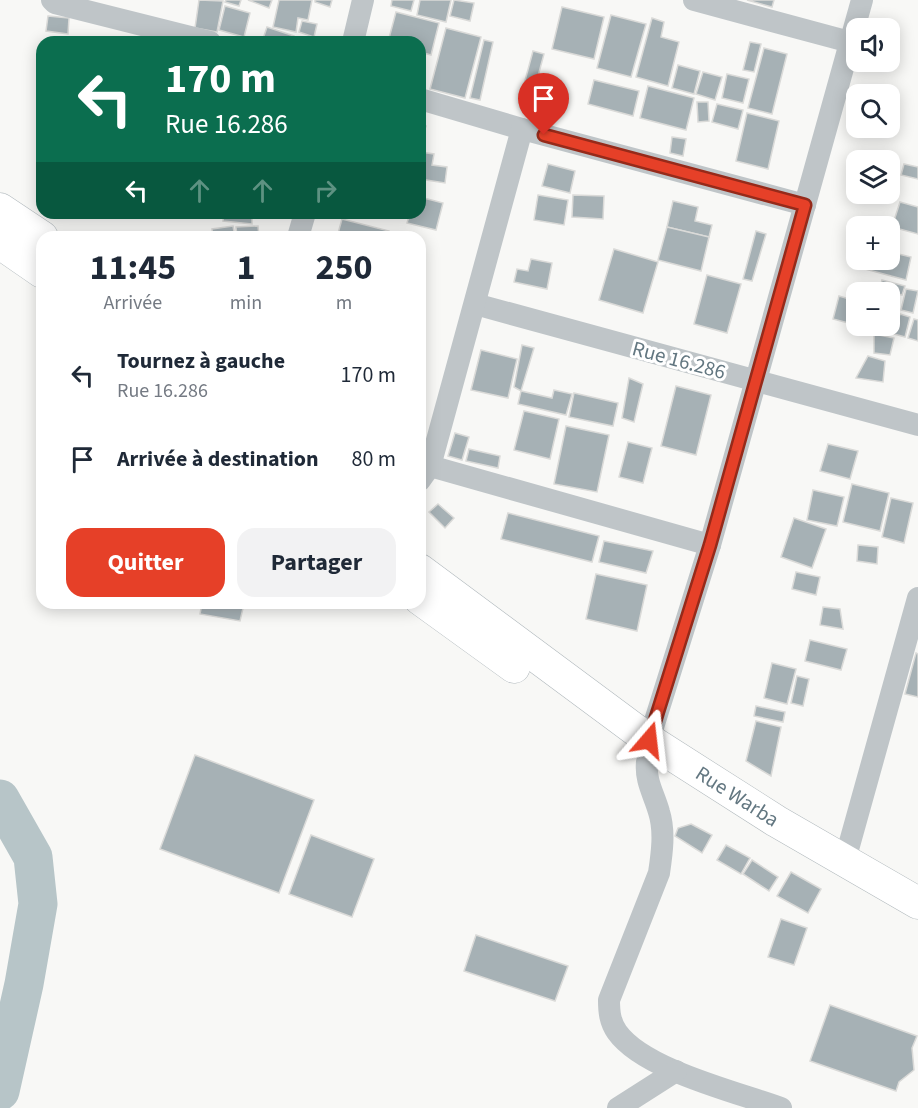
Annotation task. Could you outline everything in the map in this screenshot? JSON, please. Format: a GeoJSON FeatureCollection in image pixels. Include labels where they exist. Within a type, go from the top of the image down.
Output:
{"type":"FeatureCollection","features":[{"type":"Feature","properties":{"kind":"main road"},"geometry":{"type":"LineString","coordinates":[[0,209],[36,233]]}},
{"type":"Feature","properties":{"kind":"main road"},"geometry":{"type":"LineString","coordinates":[[0,243],[36,268]]}},
{"type":"Feature","properties":{"kind":"main road","name":"Rue Warba"},"geometry":{"type":"LineString","coordinates":[[426,575],[648,751],[918,903]]}},
{"type":"Feature","properties":{"kind":"main road"},"geometry":{"type":"LineString","coordinates":[[426,603],[648,751],[783,847],[918,926]]}},
{"type":"Feature","properties":{"kind":"street"},"geometry":{"type":"LineString","coordinates":[[354,36],[363,0]]}},
{"type":"Feature","properties":{"kind":"street"},"geometry":{"type":"LineString","coordinates":[[694,0],[846,41]]}},
{"type":"Feature","properties":{"kind":"street"},"geometry":{"type":"LineString","coordinates":[[857,18],[862,0]]}},
{"type":"Feature","properties":{"kind":"street"},"geometry":{"type":"LineString","coordinates":[[53,1],[187,36]]}},
{"type":"Feature","properties":{"kind":"street"},"geometry":{"type":"LineString","coordinates":[[781,1108],[676,1071],[637,1051],[617,1032],[609,1016],[609,1000],[659,873],[662,829],[659,812],[646,774],[648,751],[710,545],[846,56]]}},
{"type":"Feature","properties":{"kind":"street"},"geometry":{"type":"LineString","coordinates":[[426,101],[805,205]]}},
{"type":"Feature","properties":{"kind":"street"},"geometry":{"type":"LineString","coordinates":[[426,470],[475,304],[522,129]]}},
{"type":"Feature","properties":{"kind":"street","name":"Rue 16.286"},"geometry":{"type":"LineString","coordinates":[[475,304],[918,425]]}},
{"type":"Feature","properties":{"kind":"street"},"geometry":{"type":"LineString","coordinates":[[426,473],[710,545]]}},
{"type":"Feature","properties":{"kind":"street"},"geometry":{"type":"LineString","coordinates":[[845,860],[915,624],[918,598]]}},
{"type":"Feature","properties":{"kind":"street"},"geometry":{"type":"LineString","coordinates":[[618,1108],[676,1071]]}},
{"type":"Feature","properties":{"kind":"building"},"geometry":{"type":"Polygon","coordinates":[[[199,0],[223,1],[217,32],[195,28],[199,0]]]}},
{"type":"Feature","properties":{"kind":"building"},"geometry":{"type":"Polygon","coordinates":[[[226,0],[241,0],[239,6],[225,2],[226,0]]]}},
{"type":"Feature","properties":{"kind":"building"},"geometry":{"type":"Polygon","coordinates":[[[248,0],[272,0],[269,8],[248,0]]]}},
{"type":"Feature","properties":{"kind":"building"},"geometry":{"type":"Polygon","coordinates":[[[279,0],[312,0],[308,20],[298,18],[296,32],[273,27],[279,0]]]}},
{"type":"Feature","properties":{"kind":"building"},"geometry":{"type":"Polygon","coordinates":[[[315,0],[332,0],[330,7],[315,2],[315,0]]]}},
{"type":"Feature","properties":{"kind":"building"},"geometry":{"type":"Polygon","coordinates":[[[392,0],[414,0],[411,11],[391,6],[392,0]]]}},
{"type":"Feature","properties":{"kind":"building"},"geometry":{"type":"Polygon","coordinates":[[[420,0],[451,0],[446,22],[417,15],[420,0]]]}},
{"type":"Feature","properties":{"kind":"building"},"geometry":{"type":"Polygon","coordinates":[[[454,0],[474,3],[470,21],[450,16],[454,0]]]}},
{"type":"Feature","properties":{"kind":"building"},"geometry":{"type":"Polygon","coordinates":[[[747,0],[774,0],[772,7],[747,0]]]}},
{"type":"Feature","properties":{"kind":"building"},"geometry":{"type":"Polygon","coordinates":[[[225,6],[250,13],[244,36],[219,30],[225,6]]]}},
{"type":"Feature","properties":{"kind":"building"},"geometry":{"type":"Polygon","coordinates":[[[562,7],[604,17],[594,59],[552,49],[562,7]]]}},
{"type":"Feature","properties":{"kind":"building"},"geometry":{"type":"Polygon","coordinates":[[[396,12],[439,23],[431,55],[426,54],[426,36],[390,36],[396,12]]]}},
{"type":"Feature","properties":{"kind":"building"},"geometry":{"type":"Polygon","coordinates":[[[611,15],[646,24],[631,77],[597,68],[611,15]]]}},
{"type":"Feature","properties":{"kind":"building"},"geometry":{"type":"Polygon","coordinates":[[[48,16],[69,18],[68,34],[46,31],[48,16]]]}},
{"type":"Feature","properties":{"kind":"building"},"geometry":{"type":"Polygon","coordinates":[[[652,18],[664,22],[661,37],[679,42],[668,86],[636,77],[652,18]]]}},
{"type":"Feature","properties":{"kind":"building"},"geometry":{"type":"Polygon","coordinates":[[[302,21],[317,24],[314,36],[299,32],[302,21]]]}},
{"type":"Feature","properties":{"kind":"building"},"geometry":{"type":"Polygon","coordinates":[[[267,27],[294,36],[264,36],[267,27]]]}},
{"type":"Feature","properties":{"kind":"building"},"geometry":{"type":"Polygon","coordinates":[[[446,28],[481,37],[465,98],[430,89],[446,28]]]}},
{"type":"Feature","properties":{"kind":"building"},"geometry":{"type":"Polygon","coordinates":[[[484,40],[493,42],[480,100],[470,98],[484,40]]]}},
{"type":"Feature","properties":{"kind":"building"},"geometry":{"type":"Polygon","coordinates":[[[750,42],[761,44],[754,72],[743,70],[750,42]]]}},
{"type":"Feature","properties":{"kind":"building"},"geometry":{"type":"Polygon","coordinates":[[[764,48],[787,54],[772,114],[748,108],[764,48]]]}},
{"type":"Feature","properties":{"kind":"building"},"geometry":{"type":"Polygon","coordinates":[[[533,51],[544,54],[534,91],[523,88],[533,51]]]}},
{"type":"Feature","properties":{"kind":"building"},"geometry":{"type":"Polygon","coordinates":[[[678,65],[700,71],[694,94],[672,88],[678,65]]]}},
{"type":"Feature","properties":{"kind":"building"},"geometry":{"type":"Polygon","coordinates":[[[703,72],[722,77],[715,100],[696,94],[703,72]]]}},
{"type":"Feature","properties":{"kind":"building"},"geometry":{"type":"Polygon","coordinates":[[[727,74],[749,79],[743,103],[722,98],[727,74]]]}},
{"type":"Feature","properties":{"kind":"building"},"geometry":{"type":"Polygon","coordinates":[[[594,80],[639,91],[633,116],[588,104],[594,80]]]}},
{"type":"Feature","properties":{"kind":"building"},"geometry":{"type":"Polygon","coordinates":[[[648,86],[694,98],[686,130],[640,118],[648,86]]]}},
{"type":"Feature","properties":{"kind":"building"},"geometry":{"type":"Polygon","coordinates":[[[697,102],[708,102],[709,121],[698,122],[697,102]]]}},
{"type":"Feature","properties":{"kind":"building"},"geometry":{"type":"Polygon","coordinates":[[[717,104],[743,110],[738,129],[712,122],[717,104]]]}},
{"type":"Feature","properties":{"kind":"building"},"geometry":{"type":"Polygon","coordinates":[[[747,113],[779,121],[768,169],[736,161],[747,113]]]}},
{"type":"Feature","properties":{"kind":"building"},"geometry":{"type":"Polygon","coordinates":[[[672,137],[686,139],[683,156],[670,153],[672,137]]]}},
{"type":"Feature","properties":{"kind":"building"},"geometry":{"type":"Polygon","coordinates":[[[426,153],[434,154],[432,165],[447,167],[445,183],[426,180],[426,153]]]}},
{"type":"Feature","properties":{"kind":"building"},"geometry":{"type":"Polygon","coordinates":[[[548,164],[575,171],[570,193],[542,186],[548,164]]]}},
{"type":"Feature","properties":{"kind":"building"},"geometry":{"type":"Polygon","coordinates":[[[904,164],[918,167],[918,179],[901,175],[904,164]]]}},
{"type":"Feature","properties":{"kind":"building"},"geometry":{"type":"Polygon","coordinates":[[[538,195],[568,200],[564,225],[534,220],[538,195]]]}},
{"type":"Feature","properties":{"kind":"building"},"geometry":{"type":"Polygon","coordinates":[[[573,195],[604,196],[603,219],[572,217],[573,195]]]}},
{"type":"Feature","properties":{"kind":"building"},"geometry":{"type":"Polygon","coordinates":[[[426,199],[443,203],[436,230],[407,223],[408,219],[426,219],[426,199]]]}},
{"type":"Feature","properties":{"kind":"building"},"geometry":{"type":"Polygon","coordinates":[[[673,201],[698,207],[695,221],[712,225],[709,237],[667,227],[673,201]]]}},
{"type":"Feature","properties":{"kind":"building"},"geometry":{"type":"Polygon","coordinates":[[[900,202],[918,207],[918,234],[900,229],[900,216],[896,216],[900,202]]]}},
{"type":"Feature","properties":{"kind":"building"},"geometry":{"type":"Polygon","coordinates":[[[223,219],[252,219],[252,224],[223,221],[223,219]]]}},
{"type":"Feature","properties":{"kind":"building"},"geometry":{"type":"Polygon","coordinates":[[[342,219],[389,231],[339,231],[342,219]]]}},
{"type":"Feature","properties":{"kind":"building"},"geometry":{"type":"Polygon","coordinates":[[[233,226],[234,231],[212,231],[212,229],[233,226]]]}},
{"type":"Feature","properties":{"kind":"building"},"geometry":{"type":"Polygon","coordinates":[[[258,226],[258,231],[236,231],[236,227],[258,226]]]}},
{"type":"Feature","properties":{"kind":"building"},"geometry":{"type":"Polygon","coordinates":[[[667,227],[709,237],[701,271],[658,260],[667,227]]]}},
{"type":"Feature","properties":{"kind":"building"},"geometry":{"type":"Polygon","coordinates":[[[756,231],[766,234],[752,281],[743,279],[756,231]]]}},
{"type":"Feature","properties":{"kind":"building"},"geometry":{"type":"Polygon","coordinates":[[[614,249],[658,262],[643,313],[599,300],[614,249]]]}},
{"type":"Feature","properties":{"kind":"building"},"geometry":{"type":"Polygon","coordinates":[[[900,254],[911,257],[906,280],[869,270],[900,270],[900,254]]]}},
{"type":"Feature","properties":{"kind":"building"},"geometry":{"type":"Polygon","coordinates":[[[531,259],[552,263],[547,289],[514,282],[517,269],[528,271],[531,259]]]}},
{"type":"Feature","properties":{"kind":"building"},"geometry":{"type":"Polygon","coordinates":[[[707,275],[741,284],[727,333],[694,324],[707,275]]]}},
{"type":"Feature","properties":{"kind":"building"},"geometry":{"type":"Polygon","coordinates":[[[900,285],[905,286],[902,295],[900,294],[900,285]]]}},
{"type":"Feature","properties":{"kind":"building"},"geometry":{"type":"Polygon","coordinates":[[[906,289],[918,291],[913,313],[901,310],[906,289]]]}},
{"type":"Feature","properties":{"kind":"building"},"geometry":{"type":"Polygon","coordinates":[[[839,296],[846,298],[846,322],[833,319],[839,296]]]}},
{"type":"Feature","properties":{"kind":"building"},"geometry":{"type":"Polygon","coordinates":[[[900,314],[910,317],[905,337],[900,336],[900,314]]]}},
{"type":"Feature","properties":{"kind":"building"},"geometry":{"type":"Polygon","coordinates":[[[914,319],[918,320],[918,341],[908,338],[914,319]]]}},
{"type":"Feature","properties":{"kind":"building"},"geometry":{"type":"Polygon","coordinates":[[[874,336],[894,338],[890,355],[874,353],[874,336]]]}},
{"type":"Feature","properties":{"kind":"building"},"geometry":{"type":"Polygon","coordinates":[[[522,345],[534,348],[521,391],[514,387],[522,345]]]}},
{"type":"Feature","properties":{"kind":"building"},"geometry":{"type":"Polygon","coordinates":[[[481,350],[517,359],[508,398],[471,390],[481,350]]]}},
{"type":"Feature","properties":{"kind":"building"},"geometry":{"type":"Polygon","coordinates":[[[868,356],[885,361],[883,382],[856,378],[868,356]]]}},
{"type":"Feature","properties":{"kind":"building"},"geometry":{"type":"Polygon","coordinates":[[[629,378],[643,384],[634,422],[622,418],[629,378]]]}},
{"type":"Feature","properties":{"kind":"building"},"geometry":{"type":"Polygon","coordinates":[[[676,386],[711,395],[696,455],[661,446],[676,386]]]}},
{"type":"Feature","properties":{"kind":"building"},"geometry":{"type":"Polygon","coordinates":[[[554,390],[572,394],[566,415],[518,404],[521,391],[552,398],[554,390]]]}},
{"type":"Feature","properties":{"kind":"building"},"geometry":{"type":"Polygon","coordinates":[[[574,393],[618,403],[613,426],[569,417],[574,393]]]}},
{"type":"Feature","properties":{"kind":"building"},"geometry":{"type":"Polygon","coordinates":[[[524,411],[559,419],[550,459],[514,450],[524,411]]]}},
{"type":"Feature","properties":{"kind":"building"},"geometry":{"type":"Polygon","coordinates":[[[566,426],[609,435],[597,492],[554,484],[566,426]]]}},
{"type":"Feature","properties":{"kind":"building"},"geometry":{"type":"Polygon","coordinates":[[[455,433],[469,437],[462,460],[448,456],[455,433]]]}},
{"type":"Feature","properties":{"kind":"building"},"geometry":{"type":"Polygon","coordinates":[[[628,442],[652,448],[643,483],[619,477],[628,442]]]}},
{"type":"Feature","properties":{"kind":"building"},"geometry":{"type":"Polygon","coordinates":[[[828,444],[858,451],[850,479],[820,471],[828,444]]]}},
{"type":"Feature","properties":{"kind":"building"},"geometry":{"type":"Polygon","coordinates":[[[469,449],[500,456],[498,468],[466,461],[469,449]]]}},
{"type":"Feature","properties":{"kind":"building"},"geometry":{"type":"Polygon","coordinates":[[[852,484],[889,493],[880,531],[843,522],[852,484]]]}},
{"type":"Feature","properties":{"kind":"building"},"geometry":{"type":"Polygon","coordinates":[[[813,490],[844,497],[837,526],[807,520],[813,490]]]}},
{"type":"Feature","properties":{"kind":"building"},"geometry":{"type":"Polygon","coordinates":[[[891,498],[913,503],[904,543],[882,537],[891,498]]]}},
{"type":"Feature","properties":{"kind":"building"},"geometry":{"type":"Polygon","coordinates":[[[438,504],[454,518],[445,528],[429,512],[438,504]]]}},
{"type":"Feature","properties":{"kind":"building"},"geometry":{"type":"Polygon","coordinates":[[[508,513],[599,536],[592,562],[501,539],[508,513]]]}},
{"type":"Feature","properties":{"kind":"building"},"geometry":{"type":"Polygon","coordinates":[[[794,518],[826,529],[812,568],[781,557],[794,518]]]}},
{"type":"Feature","properties":{"kind":"building"},"geometry":{"type":"Polygon","coordinates":[[[604,541],[653,551],[646,573],[599,562],[604,541]]]}},
{"type":"Feature","properties":{"kind":"building"},"geometry":{"type":"Polygon","coordinates":[[[858,545],[878,547],[877,564],[857,561],[858,545]]]}},
{"type":"Feature","properties":{"kind":"building"},"geometry":{"type":"Polygon","coordinates":[[[796,572],[820,577],[816,595],[792,589],[796,572]]]}},
{"type":"Feature","properties":{"kind":"building"},"geometry":{"type":"Polygon","coordinates":[[[596,574],[647,585],[637,631],[586,619],[596,574]]]}},
{"type":"Feature","properties":{"kind":"building"},"geometry":{"type":"Polygon","coordinates":[[[823,607],[840,609],[843,629],[820,625],[823,607]]]}},
{"type":"Feature","properties":{"kind":"building"},"geometry":{"type":"Polygon","coordinates":[[[201,609],[243,609],[240,621],[200,614],[201,609]]]}},
{"type":"Feature","properties":{"kind":"building"},"geometry":{"type":"Polygon","coordinates":[[[810,640],[847,649],[841,670],[805,661],[810,640]]]}},
{"type":"Feature","properties":{"kind":"building"},"geometry":{"type":"Polygon","coordinates":[[[916,653],[918,654],[918,697],[905,694],[916,653]]]}},
{"type":"Feature","properties":{"kind":"building"},"geometry":{"type":"Polygon","coordinates":[[[772,663],[796,669],[787,704],[764,698],[772,663]]]}},
{"type":"Feature","properties":{"kind":"building"},"geometry":{"type":"Polygon","coordinates":[[[797,676],[809,679],[803,706],[791,703],[797,676]]]}},
{"type":"Feature","properties":{"kind":"building"},"geometry":{"type":"Polygon","coordinates":[[[756,706],[785,712],[783,722],[754,716],[756,706]]]}},
{"type":"Feature","properties":{"kind":"building"},"geometry":{"type":"Polygon","coordinates":[[[756,721],[781,727],[771,776],[746,761],[756,721]]]}},
{"type":"Feature","properties":{"kind":"building"},"geometry":{"type":"Polygon","coordinates":[[[195,755],[314,800],[279,893],[160,849],[195,755]]]}},
{"type":"Feature","properties":{"kind":"building"},"geometry":{"type":"Polygon","coordinates":[[[691,824],[712,835],[702,853],[675,836],[678,828],[691,824]]]}},
{"type":"Feature","properties":{"kind":"building"},"geometry":{"type":"Polygon","coordinates":[[[311,835],[374,859],[352,917],[289,894],[311,835]]]}},
{"type":"Feature","properties":{"kind":"building"},"geometry":{"type":"Polygon","coordinates":[[[726,845],[750,858],[741,874],[717,860],[726,845]]]}},
{"type":"Feature","properties":{"kind":"building"},"geometry":{"type":"Polygon","coordinates":[[[752,860],[778,877],[769,891],[743,874],[752,860]]]}},
{"type":"Feature","properties":{"kind":"building"},"geometry":{"type":"Polygon","coordinates":[[[791,872],[821,889],[808,913],[777,896],[791,872]]]}},
{"type":"Feature","properties":{"kind":"building"},"geometry":{"type":"Polygon","coordinates":[[[781,919],[807,928],[794,965],[768,957],[781,919]]]}},
{"type":"Feature","properties":{"kind":"building"},"geometry":{"type":"Polygon","coordinates":[[[476,935],[568,966],[555,1001],[464,971],[476,935]]]}},
{"type":"Feature","properties":{"kind":"building"},"geometry":{"type":"Polygon","coordinates":[[[830,1005],[917,1036],[912,1048],[914,1070],[899,1082],[896,1091],[810,1061],[830,1005]]]}},
{"type":"Feature","properties":{"kind":"waterway"},"geometry":{"type":"LineString","coordinates":[[0,799],[33,857],[38,904],[24,984],[0,1091]]}},
{"type":"Feature","properties":{"kind":"route"},"geometry":{"type":"LineString","coordinates":[[544,135],[805,205],[710,545],[649,740]]}}]}
